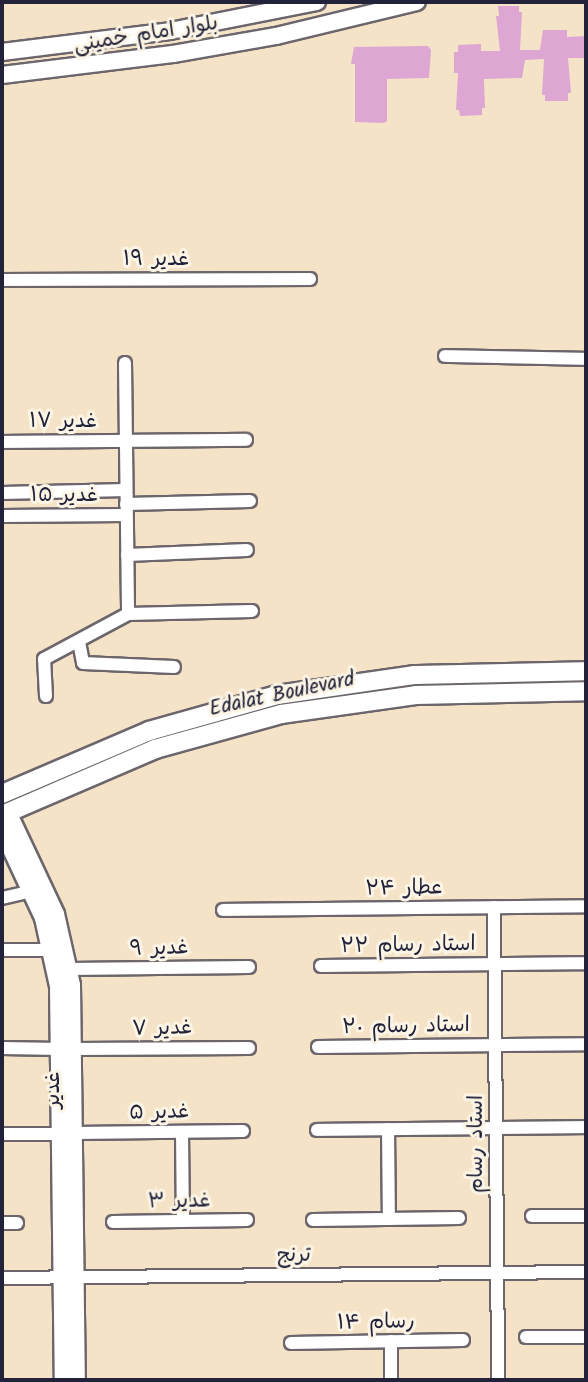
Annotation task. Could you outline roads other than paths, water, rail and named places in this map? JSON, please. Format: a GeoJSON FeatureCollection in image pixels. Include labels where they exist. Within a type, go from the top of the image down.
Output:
{"type":"FeatureCollection","features":[{"type":"Feature","properties":{"kind":"main road","name":"Edalat Boulevard"},"geometry":{"type":"LineString","coordinates":[[3,805],[149,731],[277,695],[414,675],[586,671]]}},
{"type":"Feature","properties":{"kind":"main road","name":"Edalat Boulevard"},"geometry":{"type":"LineString","coordinates":[[3,805],[156,749],[281,714],[416,695],[586,691]]}},
{"type":"Feature","properties":{"kind":"street","name":"بلوار امام خمینی"},"geometry":{"type":"LineString","coordinates":[[2,52],[170,31],[317,2]]}},
{"type":"Feature","properties":{"kind":"street","name":"بلوار امام خمینی"},"geometry":{"type":"LineString","coordinates":[[2,75],[173,54],[275,36],[417,2]]}},
{"type":"Feature","properties":{"kind":"street","name":"غدیر ۱۹"},"geometry":{"type":"LineString","coordinates":[[2,280],[310,279]]}},
{"type":"Feature","properties":{"kind":"street"},"geometry":{"type":"LineString","coordinates":[[445,356],[586,359]]}},
{"type":"Feature","properties":{"kind":"street"},"geometry":{"type":"LineString","coordinates":[[125,363],[128,614]]}},
{"type":"Feature","properties":{"kind":"street","name":"غدیر ۱۷"},"geometry":{"type":"LineString","coordinates":[[2,442],[246,440]]}},
{"type":"Feature","properties":{"kind":"street"},"geometry":{"type":"LineString","coordinates":[[2,493],[126,490]]}},
{"type":"Feature","properties":{"kind":"street","name":"غدیر ۱۵"},"geometry":{"type":"LineString","coordinates":[[2,516],[250,500]]}},
{"type":"Feature","properties":{"kind":"street"},"geometry":{"type":"LineString","coordinates":[[127,555],[247,550]]}},
{"type":"Feature","properties":{"kind":"street"},"geometry":{"type":"LineString","coordinates":[[46,696],[44,659],[128,614],[252,611]]}},
{"type":"Feature","properties":{"kind":"street"},"geometry":{"type":"LineString","coordinates":[[79,642],[83,663],[174,667]]}},
{"type":"Feature","properties":{"kind":"street","name":"غدیر"},"geometry":{"type":"LineString","coordinates":[[3,805],[56,914],[69,969],[69,1278],[63,1380]]}},
{"type":"Feature","properties":{"kind":"street","name":"غدیر"},"geometry":{"type":"LineString","coordinates":[[2,830],[32,891],[52,950],[68,1049]]}},
{"type":"Feature","properties":{"kind":"street"},"geometry":{"type":"LineString","coordinates":[[2,898],[32,891]]}},
{"type":"Feature","properties":{"kind":"street","name":"عطار ۲۴"},"geometry":{"type":"LineString","coordinates":[[223,910],[586,906]]}},
{"type":"Feature","properties":{"kind":"street","name":"استاد رسام"},"geometry":{"type":"LineString","coordinates":[[494,907],[498,1380]]}},
{"type":"Feature","properties":{"kind":"street"},"geometry":{"type":"LineString","coordinates":[[2,950],[52,950]]}},
{"type":"Feature","properties":{"kind":"street","name":"استاد رسام ۲۲"},"geometry":{"type":"LineString","coordinates":[[321,966],[586,964]]}},
{"type":"Feature","properties":{"kind":"street","name":"غدیر ۹"},"geometry":{"type":"LineString","coordinates":[[69,969],[248,967]]}},
{"type":"Feature","properties":{"kind":"street","name":"استاد رسام ۲۰"},"geometry":{"type":"LineString","coordinates":[[318,1047],[586,1044]]}},
{"type":"Feature","properties":{"kind":"street","name":"غدیر ۷"},"geometry":{"type":"LineString","coordinates":[[2,1048],[249,1048]]}},
{"type":"Feature","properties":{"kind":"street"},"geometry":{"type":"LineString","coordinates":[[317,1130],[586,1127]]}},
{"type":"Feature","properties":{"kind":"street"},"geometry":{"type":"LineString","coordinates":[[388,1129],[389,1219]]}},
{"type":"Feature","properties":{"kind":"street","name":"غدیر ۵"},"geometry":{"type":"LineString","coordinates":[[2,1134],[243,1131]]}},
{"type":"Feature","properties":{"kind":"street"},"geometry":{"type":"LineString","coordinates":[[182,1132],[183,1221]]}},
{"type":"Feature","properties":{"kind":"street"},"geometry":{"type":"LineString","coordinates":[[532,1216],[586,1216]]}},
{"type":"Feature","properties":{"kind":"street"},"geometry":{"type":"LineString","coordinates":[[313,1220],[459,1218]]}},
{"type":"Feature","properties":{"kind":"street","name":"غدیر ۳"},"geometry":{"type":"LineString","coordinates":[[113,1222],[247,1220]]}},
{"type":"Feature","properties":{"kind":"street"},"geometry":{"type":"LineString","coordinates":[[2,1223],[17,1223]]}},
{"type":"Feature","properties":{"kind":"street","name":"ترنج"},"geometry":{"type":"LineString","coordinates":[[2,1279],[586,1272]]}},
{"type":"Feature","properties":{"kind":"street","name":"غدیر"},"geometry":{"type":"LineString","coordinates":[[69,1278],[77,1380]]}},
{"type":"Feature","properties":{"kind":"street"},"geometry":{"type":"LineString","coordinates":[[526,1337],[586,1336]]}},
{"type":"Feature","properties":{"kind":"street","name":"رسام ۱۴"},"geometry":{"type":"LineString","coordinates":[[291,1343],[463,1340]]}},
{"type":"Feature","properties":{"kind":"street"},"geometry":{"type":"LineString","coordinates":[[391,1342],[391,1380]]}}]}
